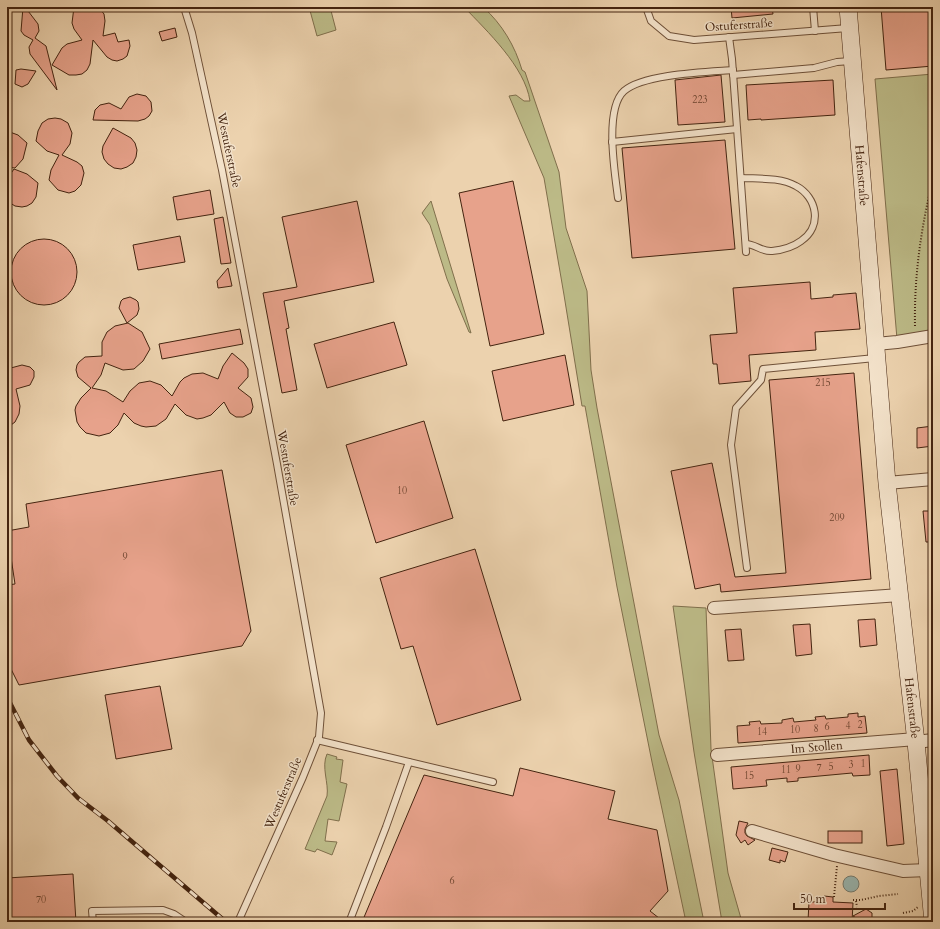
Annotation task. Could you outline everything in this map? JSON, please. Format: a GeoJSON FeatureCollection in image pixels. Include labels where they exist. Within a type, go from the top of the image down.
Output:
{"type":"FeatureCollection","features":[{"type":"Feature","properties":{"kind":"street","name":"Hafenstraße"},"geometry":{"type":"LineString","coordinates":[[848,7],[887,483],[900,595],[922,740],[928,870],[933,922]]}},
{"type":"Feature","properties":{"kind":"street"},"geometry":{"type":"LineString","coordinates":[[877,351],[933,336]]}},
{"type":"Feature","properties":{"kind":"street"},"geometry":{"type":"LineString","coordinates":[[887,483],[933,479]]}},
{"type":"Feature","properties":{"kind":"street"},"geometry":{"type":"LineString","coordinates":[[714,608],[900,595]]}},
{"type":"Feature","properties":{"kind":"street","name":"Im Stollen"},"geometry":{"type":"LineString","coordinates":[[717,755],[922,740]]}},
{"type":"Feature","properties":{"kind":"street"},"geometry":{"type":"LineString","coordinates":[[752,831],[837,856],[902,871],[928,870]]}},
{"type":"Feature","properties":{"kind":"lane","name":"Westuferstraße"},"geometry":{"type":"LineString","coordinates":[[184,7],[192,33],[216,142],[277,464],[321,713],[317,740],[303,776],[238,922]]}},
{"type":"Feature","properties":{"kind":"lane","name":"Ostuferstraße"},"geometry":{"type":"LineString","coordinates":[[646,7],[651,21],[669,36],[694,40],[849,28]]}},
{"type":"Feature","properties":{"kind":"lane"},"geometry":{"type":"LineString","coordinates":[[812,7],[814,31]]}},
{"type":"Feature","properties":{"kind":"lane"},"geometry":{"type":"LineString","coordinates":[[729,37],[733,72],[746,252]]}},
{"type":"Feature","properties":{"kind":"lane"},"geometry":{"type":"LineString","coordinates":[[618,198],[612,142],[615,107],[623,92],[638,83],[673,75],[814,68],[837,62],[852,61]]}},
{"type":"Feature","properties":{"kind":"lane"},"geometry":{"type":"LineString","coordinates":[[612,142],[737,129]]}},
{"type":"Feature","properties":{"kind":"lane"},"geometry":{"type":"LineString","coordinates":[[741,178],[782,181],[794,185],[805,191],[811,198],[814,208],[813,228],[802,240],[794,245],[770,251],[762,250],[746,244]]}},
{"type":"Feature","properties":{"kind":"lane"},"geometry":{"type":"LineString","coordinates":[[747,568],[730,445],[736,408],[761,380],[763,369],[877,351]]}},
{"type":"Feature","properties":{"kind":"lane"},"geometry":{"type":"LineString","coordinates":[[317,740],[493,782]]}},
{"type":"Feature","properties":{"kind":"lane"},"geometry":{"type":"LineString","coordinates":[[350,920],[409,762]]}},
{"type":"Feature","properties":{"kind":"lane"},"geometry":{"type":"LineString","coordinates":[[93,922],[92,911],[163,910],[174,914],[186,922]]}},
{"type":"Feature","properties":{"kind":"path"},"geometry":{"type":"LineString","coordinates":[[916,340],[916,279],[925,215],[933,179]]}},
{"type":"Feature","properties":{"kind":"path"},"geometry":{"type":"LineString","coordinates":[[834,897],[837,856]]}},
{"type":"Feature","properties":{"kind":"path"},"geometry":{"type":"LineString","coordinates":[[853,900],[856,901],[898,894]]}},
{"type":"Feature","properties":{"kind":"path"},"geometry":{"type":"LineString","coordinates":[[856,901],[857,907]]}},
{"type":"Feature","properties":{"kind":"shaded area"},"geometry":{"type":"Polygon","coordinates":[[[309,7],[330,7],[336,30],[317,36],[309,7]]]}},
{"type":"Feature","properties":{"kind":"shaded area"},"geometry":{"type":"Polygon","coordinates":[[[464,7],[483,7],[502,28],[512,44],[522,70],[525,72],[559,172],[566,228],[587,291],[591,370],[597,408],[659,735],[679,800],[704,922],[686,922],[617,587],[585,406],[582,406],[544,178],[509,96],[516,95],[524,101],[530,101],[527,88],[521,75],[504,50],[464,7]]]}},
{"type":"Feature","properties":{"kind":"shaded area"},"geometry":{"type":"Polygon","coordinates":[[[933,74],[933,335],[897,339],[875,79],[933,74]]]}},
{"type":"Feature","properties":{"kind":"shaded area"},"geometry":{"type":"Polygon","coordinates":[[[431,201],[471,333],[469,332],[447,279],[430,225],[422,213],[431,201]]]}},
{"type":"Feature","properties":{"kind":"shaded area"},"geometry":{"type":"Polygon","coordinates":[[[673,606],[706,608],[711,749],[728,873],[742,922],[722,922],[694,752],[673,606]]]}},
{"type":"Feature","properties":{"kind":"shaded area"},"geometry":{"type":"Polygon","coordinates":[[[327,754],[337,757],[336,759],[343,760],[340,782],[347,784],[339,821],[328,819],[325,841],[337,842],[332,855],[317,849],[315,852],[305,849],[327,796],[325,759],[327,754]]]}},
{"type":"Feature","properties":{"kind":"water"},"geometry":{"type":"Polygon","coordinates":[[[851,876],[858,881],[859,884],[854,891],[851,892],[844,887],[843,884],[848,877],[851,876]]]}},
{"type":"Feature","properties":{"kind":"building"},"geometry":{"type":"Polygon","coordinates":[[[23,7],[25,7],[38,24],[39,31],[35,38],[46,46],[57,90],[30,54],[29,47],[33,40],[24,35],[21,31],[23,7]]]}},
{"type":"Feature","properties":{"kind":"building"},"geometry":{"type":"Polygon","coordinates":[[[74,7],[96,7],[100,9],[104,14],[105,21],[103,36],[115,33],[118,42],[129,40],[130,46],[127,56],[117,61],[112,60],[107,57],[93,40],[90,64],[87,70],[82,74],[69,75],[52,65],[62,48],[67,44],[82,40],[74,29],[72,23],[74,7]]]}},
{"type":"Feature","properties":{"kind":"building"},"geometry":{"type":"Polygon","coordinates":[[[731,7],[772,7],[773,14],[732,18],[731,7]]]}},
{"type":"Feature","properties":{"kind":"building"},"geometry":{"type":"Polygon","coordinates":[[[881,7],[933,7],[933,66],[886,70],[881,7]]]}},
{"type":"Feature","properties":{"kind":"building"},"geometry":{"type":"Polygon","coordinates":[[[175,28],[177,37],[162,41],[159,32],[175,28]]]}},
{"type":"Feature","properties":{"kind":"building"},"geometry":{"type":"Polygon","coordinates":[[[21,69],[36,71],[28,84],[22,87],[15,84],[16,70],[21,69]]]}},
{"type":"Feature","properties":{"kind":"building"},"geometry":{"type":"Polygon","coordinates":[[[721,75],[725,122],[678,125],[675,80],[721,75]]]}},
{"type":"Feature","properties":{"kind":"building"},"geometry":{"type":"Polygon","coordinates":[[[833,80],[835,115],[748,120],[746,85],[833,80]]]}},
{"type":"Feature","properties":{"kind":"building"},"geometry":{"type":"Polygon","coordinates":[[[137,94],[146,96],[151,102],[152,111],[145,119],[138,121],[93,120],[95,110],[100,105],[109,103],[121,109],[129,97],[137,94]]]}},
{"type":"Feature","properties":{"kind":"building"},"geometry":{"type":"Polygon","coordinates":[[[48,119],[61,119],[68,123],[72,133],[70,144],[62,155],[82,166],[84,173],[81,185],[75,191],[69,193],[58,190],[49,180],[51,170],[59,155],[47,151],[36,141],[38,131],[42,123],[48,119]]]}},
{"type":"Feature","properties":{"kind":"building"},"geometry":{"type":"Polygon","coordinates":[[[113,128],[131,138],[135,143],[137,150],[133,163],[121,169],[114,168],[108,164],[104,159],[102,152],[103,146],[113,128]]]}},
{"type":"Feature","properties":{"kind":"building"},"geometry":{"type":"Polygon","coordinates":[[[7,131],[18,135],[27,143],[23,159],[15,168],[7,167],[7,131]]]}},
{"type":"Feature","properties":{"kind":"building"},"geometry":{"type":"Polygon","coordinates":[[[725,140],[735,249],[632,258],[622,148],[725,140]]]}},
{"type":"Feature","properties":{"kind":"building"},"geometry":{"type":"Polygon","coordinates":[[[14,169],[27,174],[38,183],[36,197],[32,203],[27,206],[15,206],[7,201],[7,179],[14,169]]]}},
{"type":"Feature","properties":{"kind":"building"},"geometry":{"type":"Polygon","coordinates":[[[513,181],[544,334],[490,346],[459,193],[513,181]]]}},
{"type":"Feature","properties":{"kind":"building"},"geometry":{"type":"Polygon","coordinates":[[[210,190],[214,214],[177,220],[173,197],[210,190]]]}},
{"type":"Feature","properties":{"kind":"building"},"geometry":{"type":"Polygon","coordinates":[[[357,201],[374,282],[284,301],[289,328],[286,329],[297,390],[282,393],[263,293],[297,287],[282,217],[357,201]]]}},
{"type":"Feature","properties":{"kind":"building"},"geometry":{"type":"Polygon","coordinates":[[[223,217],[231,263],[221,264],[214,219],[223,217]]]}},
{"type":"Feature","properties":{"kind":"building"},"geometry":{"type":"Polygon","coordinates":[[[180,236],[185,262],[138,270],[133,245],[180,236]]]}},
{"type":"Feature","properties":{"kind":"building"},"geometry":{"type":"Polygon","coordinates":[[[44,239],[57,241],[72,254],[75,259],[77,272],[75,285],[62,300],[57,303],[44,305],[31,303],[16,290],[13,285],[11,272],[13,259],[26,244],[31,241],[44,239]]]}},
{"type":"Feature","properties":{"kind":"building"},"geometry":{"type":"Polygon","coordinates":[[[228,268],[232,286],[218,288],[217,281],[228,268]]]}},
{"type":"Feature","properties":{"kind":"building"},"geometry":{"type":"Polygon","coordinates":[[[810,282],[811,299],[856,293],[860,329],[815,332],[816,350],[749,355],[751,381],[719,384],[717,364],[713,364],[710,335],[737,333],[733,288],[810,282]]]}},
{"type":"Feature","properties":{"kind":"building"},"geometry":{"type":"Polygon","coordinates":[[[130,297],[138,302],[139,309],[137,315],[127,323],[119,308],[123,299],[130,297]]]}},
{"type":"Feature","properties":{"kind":"building"},"geometry":{"type":"Polygon","coordinates":[[[394,322],[407,365],[327,388],[314,344],[394,322]]]}},
{"type":"Feature","properties":{"kind":"building"},"geometry":{"type":"Polygon","coordinates":[[[128,323],[142,332],[150,349],[143,361],[134,369],[123,370],[105,363],[101,375],[92,388],[106,391],[123,402],[130,391],[139,383],[150,381],[161,385],[172,396],[180,382],[192,374],[203,373],[218,379],[223,366],[232,353],[244,363],[248,369],[248,377],[238,388],[251,398],[253,407],[251,413],[243,417],[236,417],[230,413],[224,402],[211,415],[197,419],[186,415],[175,404],[166,419],[156,426],[141,426],[134,423],[124,413],[118,425],[110,433],[99,436],[86,433],[77,422],[75,410],[81,398],[91,388],[78,377],[76,370],[77,365],[85,357],[102,356],[102,342],[107,332],[115,326],[128,323]]]}},
{"type":"Feature","properties":{"kind":"building"},"geometry":{"type":"Polygon","coordinates":[[[240,329],[243,344],[162,359],[159,344],[240,329]]]}},
{"type":"Feature","properties":{"kind":"building"},"geometry":{"type":"Polygon","coordinates":[[[565,355],[574,405],[503,421],[492,371],[565,355]]]}},
{"type":"Feature","properties":{"kind":"building"},"geometry":{"type":"Polygon","coordinates":[[[22,365],[30,367],[34,371],[34,377],[30,385],[16,389],[20,406],[19,414],[15,422],[7,428],[7,369],[22,365]]]}},
{"type":"Feature","properties":{"kind":"building"},"geometry":{"type":"Polygon","coordinates":[[[854,373],[871,579],[721,592],[720,584],[695,589],[671,471],[712,463],[735,577],[786,573],[769,380],[854,373]]]}},
{"type":"Feature","properties":{"kind":"building"},"geometry":{"type":"Polygon","coordinates":[[[424,421],[453,518],[376,543],[346,445],[424,421]]]}},
{"type":"Feature","properties":{"kind":"building"},"geometry":{"type":"Polygon","coordinates":[[[933,426],[933,446],[917,448],[917,428],[933,426]]]}},
{"type":"Feature","properties":{"kind":"building"},"geometry":{"type":"Polygon","coordinates":[[[222,470],[251,631],[242,646],[19,685],[10,667],[7,652],[7,585],[15,584],[7,531],[29,527],[26,504],[222,470]]]}},
{"type":"Feature","properties":{"kind":"building"},"geometry":{"type":"Polygon","coordinates":[[[923,511],[933,511],[933,542],[926,542],[923,511]]]}},
{"type":"Feature","properties":{"kind":"building"},"geometry":{"type":"Polygon","coordinates":[[[475,549],[521,700],[437,725],[413,646],[401,649],[380,578],[475,549]]]}},
{"type":"Feature","properties":{"kind":"building"},"geometry":{"type":"Polygon","coordinates":[[[875,619],[877,645],[860,647],[858,620],[875,619]]]}},
{"type":"Feature","properties":{"kind":"building"},"geometry":{"type":"Polygon","coordinates":[[[810,624],[812,654],[796,656],[793,625],[810,624]]]}},
{"type":"Feature","properties":{"kind":"building"},"geometry":{"type":"Polygon","coordinates":[[[741,629],[744,660],[728,661],[725,630],[741,629]]]}},
{"type":"Feature","properties":{"kind":"building"},"geometry":{"type":"Polygon","coordinates":[[[160,686],[172,749],[116,759],[105,695],[160,686]]]}},
{"type":"Feature","properties":{"kind":"building"},"geometry":{"type":"Polygon","coordinates":[[[858,713],[858,717],[865,716],[867,733],[738,743],[737,726],[750,725],[749,722],[760,721],[761,724],[782,723],[782,720],[793,718],[794,722],[816,720],[815,717],[825,716],[826,719],[848,717],[848,714],[858,713]]]}},
{"type":"Feature","properties":{"kind":"building"},"geometry":{"type":"Polygon","coordinates":[[[869,755],[870,775],[853,776],[852,773],[798,778],[798,781],[787,782],[787,778],[766,780],[767,786],[733,789],[731,767],[869,755]]]}},
{"type":"Feature","properties":{"kind":"building"},"geometry":{"type":"Polygon","coordinates":[[[520,768],[615,791],[608,819],[657,830],[668,891],[650,911],[664,922],[362,922],[424,775],[513,796],[520,768]]]}},
{"type":"Feature","properties":{"kind":"building"},"geometry":{"type":"Polygon","coordinates":[[[897,769],[904,844],[887,846],[880,771],[897,769]]]}},
{"type":"Feature","properties":{"kind":"building"},"geometry":{"type":"Polygon","coordinates":[[[739,821],[748,823],[745,833],[747,836],[755,840],[748,845],[745,840],[741,843],[736,835],[739,821]]]}},
{"type":"Feature","properties":{"kind":"building"},"geometry":{"type":"Polygon","coordinates":[[[828,831],[862,831],[862,843],[828,843],[828,831]]]}},
{"type":"Feature","properties":{"kind":"building"},"geometry":{"type":"Polygon","coordinates":[[[772,848],[788,852],[785,862],[780,860],[780,863],[769,860],[772,848]]]}},
{"type":"Feature","properties":{"kind":"building"},"geometry":{"type":"Polygon","coordinates":[[[73,874],[76,922],[7,922],[7,878],[73,874]]]}},
{"type":"Feature","properties":{"kind":"building"},"geometry":{"type":"Polygon","coordinates":[[[824,896],[833,897],[833,902],[853,903],[852,922],[808,921],[809,902],[824,901],[824,896]]]}},
{"type":"Feature","properties":{"kind":"building"},"geometry":{"type":"Polygon","coordinates":[[[866,909],[872,913],[872,920],[863,922],[853,916],[866,909]]]}},
{"type":"Feature","properties":{"kind":"railway"},"geometry":{"type":"LineString","coordinates":[[7,697],[29,740],[57,776],[78,798],[108,821],[226,922]]}}]}
